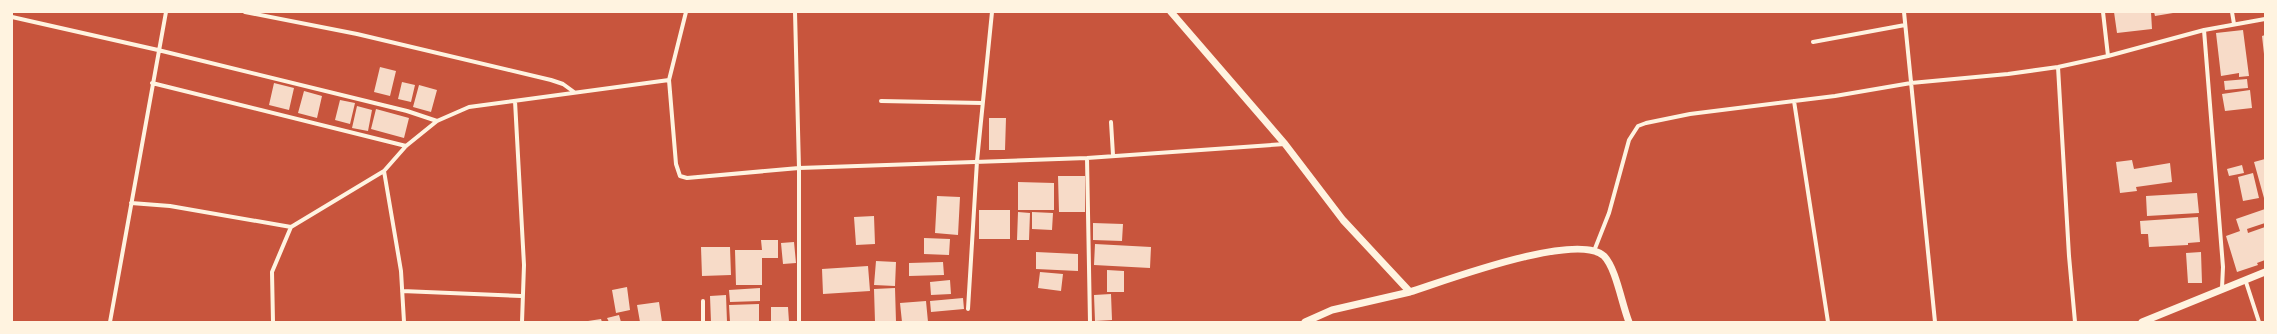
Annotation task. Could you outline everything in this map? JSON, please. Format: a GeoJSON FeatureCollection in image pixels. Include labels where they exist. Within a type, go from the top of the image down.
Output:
{"type":"FeatureCollection","features":[{"type":"Feature","properties":{"kind":"street"},"geometry":{"type":"LineString","coordinates":[[110,322],[166,12]]}},
{"type":"Feature","properties":{"kind":"street"},"geometry":{"type":"LineString","coordinates":[[245,12],[357,34],[551,80],[563,84],[575,93]]}},
{"type":"Feature","properties":{"kind":"street"},"geometry":{"type":"LineString","coordinates":[[686,12],[669,80],[676,164],[680,176],[695,179],[799,168],[1087,158],[1285,144]]}},
{"type":"Feature","properties":{"kind":"street"},"geometry":{"type":"LineString","coordinates":[[795,12],[799,168],[799,322]]}},
{"type":"Feature","properties":{"kind":"street"},"geometry":{"type":"LineString","coordinates":[[968,310],[977,161],[992,12]]}},
{"type":"Feature","properties":{"kind":"street"},"geometry":{"type":"LineString","coordinates":[[1172,12],[1285,144],[1343,220],[1410,292]]}},
{"type":"Feature","properties":{"kind":"street"},"geometry":{"type":"LineString","coordinates":[[1904,12],[1936,322]]}},
{"type":"Feature","properties":{"kind":"street"},"geometry":{"type":"LineString","coordinates":[[2103,12],[2108,56]]}},
{"type":"Feature","properties":{"kind":"street"},"geometry":{"type":"LineString","coordinates":[[2232,12],[2234,24]]}},
{"type":"Feature","properties":{"kind":"street"},"geometry":{"type":"LineString","coordinates":[[12,17],[158,50],[406,111],[437,121]]}},
{"type":"Feature","properties":{"kind":"street"},"geometry":{"type":"LineString","coordinates":[[1594,251],[1609,213],[1629,140],[1638,126],[1690,114],[1794,101],[1911,83],[2008,74],[2058,67],[2108,56],[2204,30],[2265,19]]}},
{"type":"Feature","properties":{"kind":"street"},"geometry":{"type":"LineString","coordinates":[[1813,42],[1905,25]]}},
{"type":"Feature","properties":{"kind":"street"},"geometry":{"type":"LineString","coordinates":[[2204,30],[2223,267],[2222,288]]}},
{"type":"Feature","properties":{"kind":"street"},"geometry":{"type":"LineString","coordinates":[[2058,67],[2069,256],[2075,322]]}},
{"type":"Feature","properties":{"kind":"street"},"geometry":{"type":"LineString","coordinates":[[274,322],[272,272],[291,227],[384,171],[406,146],[437,121],[469,107],[669,80]]}},
{"type":"Feature","properties":{"kind":"street"},"geometry":{"type":"LineString","coordinates":[[152,83],[406,146]]}},
{"type":"Feature","properties":{"kind":"street"},"geometry":{"type":"LineString","coordinates":[[515,101],[524,265],[521,296],[522,322]]}},
{"type":"Feature","properties":{"kind":"street"},"geometry":{"type":"LineString","coordinates":[[881,101],[982,103]]}},
{"type":"Feature","properties":{"kind":"street"},"geometry":{"type":"LineString","coordinates":[[1794,101],[1828,322]]}},
{"type":"Feature","properties":{"kind":"street"},"geometry":{"type":"LineString","coordinates":[[1111,122],[1114,155]]}},
{"type":"Feature","properties":{"kind":"street"},"geometry":{"type":"LineString","coordinates":[[1087,158],[1090,322]]}},
{"type":"Feature","properties":{"kind":"street"},"geometry":{"type":"LineString","coordinates":[[384,171],[401,271],[404,322]]}},
{"type":"Feature","properties":{"kind":"street"},"geometry":{"type":"LineString","coordinates":[[131,203],[170,206],[291,227]]}},
{"type":"Feature","properties":{"kind":"street"},"geometry":{"type":"LineString","coordinates":[[1305,322],[1332,310],[1410,292],[1519,258],[1564,250],[1585,249],[1603,255],[1610,265],[1629,322]]}},
{"type":"Feature","properties":{"kind":"street"},"geometry":{"type":"LineString","coordinates":[[2142,322],[2222,288],[2265,272]]}},
{"type":"Feature","properties":{"kind":"street"},"geometry":{"type":"LineString","coordinates":[[2245,279],[2259,322]]}},
{"type":"Feature","properties":{"kind":"street"},"geometry":{"type":"LineString","coordinates":[[402,291],[521,296]]}},
{"type":"Feature","properties":{"kind":"street"},"geometry":{"type":"LineString","coordinates":[[703,301],[703,322]]}},
{"type":"Feature","properties":{"kind":"building"},"geometry":{"type":"Polygon","coordinates":[[[2114,12],[2151,12],[2152,29],[2117,33],[2114,12]]]}},
{"type":"Feature","properties":{"kind":"building"},"geometry":{"type":"Polygon","coordinates":[[[2154,12],[2172,12],[2173,13],[2155,16],[2154,12]]]}},
{"type":"Feature","properties":{"kind":"building"},"geometry":{"type":"Polygon","coordinates":[[[2243,30],[2249,76],[2239,77],[2239,73],[2221,76],[2216,33],[2243,30]]]}},
{"type":"Feature","properties":{"kind":"building"},"geometry":{"type":"Polygon","coordinates":[[[2265,35],[2265,54],[2264,54],[2262,36],[2265,35]]]}},
{"type":"Feature","properties":{"kind":"building"},"geometry":{"type":"Polygon","coordinates":[[[380,67],[396,71],[390,96],[374,92],[380,67]]]}},
{"type":"Feature","properties":{"kind":"building"},"geometry":{"type":"Polygon","coordinates":[[[2247,79],[2248,88],[2225,90],[2224,81],[2247,79]]]}},
{"type":"Feature","properties":{"kind":"building"},"geometry":{"type":"Polygon","coordinates":[[[402,82],[415,85],[411,102],[398,99],[402,82]]]}},
{"type":"Feature","properties":{"kind":"building"},"geometry":{"type":"Polygon","coordinates":[[[274,83],[294,88],[289,110],[269,105],[274,83]]]}},
{"type":"Feature","properties":{"kind":"building"},"geometry":{"type":"Polygon","coordinates":[[[419,85],[437,90],[431,112],[413,107],[419,85]]]}},
{"type":"Feature","properties":{"kind":"building"},"geometry":{"type":"Polygon","coordinates":[[[2250,90],[2252,108],[2225,111],[2222,94],[2250,90]]]}},
{"type":"Feature","properties":{"kind":"building"},"geometry":{"type":"Polygon","coordinates":[[[304,91],[322,96],[317,118],[298,113],[304,91]]]}},
{"type":"Feature","properties":{"kind":"building"},"geometry":{"type":"Polygon","coordinates":[[[340,100],[355,103],[350,124],[335,120],[340,100]]]}},
{"type":"Feature","properties":{"kind":"building"},"geometry":{"type":"Polygon","coordinates":[[[357,106],[372,110],[368,131],[352,128],[357,106]]]}},
{"type":"Feature","properties":{"kind":"building"},"geometry":{"type":"Polygon","coordinates":[[[376,109],[409,118],[404,138],[371,129],[376,109]]]}},
{"type":"Feature","properties":{"kind":"building"},"geometry":{"type":"Polygon","coordinates":[[[989,118],[1006,118],[1005,150],[989,150],[989,118]]]}},
{"type":"Feature","properties":{"kind":"building"},"geometry":{"type":"Polygon","coordinates":[[[2265,159],[2265,197],[2264,198],[2254,162],[2265,159]]]}},
{"type":"Feature","properties":{"kind":"building"},"geometry":{"type":"Polygon","coordinates":[[[2132,160],[2134,169],[2170,163],[2172,182],[2136,187],[2137,191],[2120,193],[2116,162],[2132,160]]]}},
{"type":"Feature","properties":{"kind":"building"},"geometry":{"type":"Polygon","coordinates":[[[2242,165],[2244,173],[2229,176],[2227,169],[2242,165]]]}},
{"type":"Feature","properties":{"kind":"building"},"geometry":{"type":"Polygon","coordinates":[[[2253,173],[2259,198],[2243,201],[2238,177],[2253,173]]]}},
{"type":"Feature","properties":{"kind":"building"},"geometry":{"type":"Polygon","coordinates":[[[1058,176],[1085,176],[1085,212],[1059,212],[1058,176]]]}},
{"type":"Feature","properties":{"kind":"building"},"geometry":{"type":"Polygon","coordinates":[[[1018,182],[1054,183],[1054,210],[1018,210],[1018,182]]]}},
{"type":"Feature","properties":{"kind":"building"},"geometry":{"type":"Polygon","coordinates":[[[2197,193],[2199,213],[2147,216],[2146,196],[2197,193]]]}},
{"type":"Feature","properties":{"kind":"building"},"geometry":{"type":"Polygon","coordinates":[[[937,196],[960,197],[958,235],[935,233],[937,196]]]}},
{"type":"Feature","properties":{"kind":"building"},"geometry":{"type":"Polygon","coordinates":[[[2265,209],[2265,223],[2247,229],[2248,233],[2265,227],[2265,260],[2257,263],[2258,265],[2237,272],[2226,236],[2240,231],[2236,219],[2265,209]]]}},
{"type":"Feature","properties":{"kind":"building"},"geometry":{"type":"Polygon","coordinates":[[[979,210],[1010,210],[1010,239],[979,239],[979,210]]]}},
{"type":"Feature","properties":{"kind":"building"},"geometry":{"type":"Polygon","coordinates":[[[1018,212],[1030,213],[1029,240],[1017,240],[1018,212]]]}},
{"type":"Feature","properties":{"kind":"building"},"geometry":{"type":"Polygon","coordinates":[[[1032,212],[1053,213],[1052,230],[1032,229],[1032,212]]]}},
{"type":"Feature","properties":{"kind":"building"},"geometry":{"type":"Polygon","coordinates":[[[874,216],[875,244],[856,245],[854,217],[874,216]]]}},
{"type":"Feature","properties":{"kind":"building"},"geometry":{"type":"Polygon","coordinates":[[[2198,217],[2200,242],[2188,243],[2188,245],[2149,247],[2148,234],[2141,234],[2140,221],[2198,217]]]}},
{"type":"Feature","properties":{"kind":"building"},"geometry":{"type":"Polygon","coordinates":[[[1093,223],[1123,224],[1122,241],[1093,240],[1093,223]]]}},
{"type":"Feature","properties":{"kind":"building"},"geometry":{"type":"Polygon","coordinates":[[[924,238],[950,239],[949,255],[924,254],[924,238]]]}},
{"type":"Feature","properties":{"kind":"building"},"geometry":{"type":"Polygon","coordinates":[[[761,240],[778,240],[778,258],[762,258],[762,285],[736,285],[735,250],[762,250],[761,240]]]}},
{"type":"Feature","properties":{"kind":"building"},"geometry":{"type":"Polygon","coordinates":[[[794,242],[796,263],[783,264],[781,243],[794,242]]]}},
{"type":"Feature","properties":{"kind":"building"},"geometry":{"type":"Polygon","coordinates":[[[1095,244],[1151,247],[1150,268],[1094,265],[1095,244]]]}},
{"type":"Feature","properties":{"kind":"building"},"geometry":{"type":"Polygon","coordinates":[[[701,247],[730,247],[731,275],[702,276],[701,247]]]}},
{"type":"Feature","properties":{"kind":"building"},"geometry":{"type":"Polygon","coordinates":[[[1036,252],[1078,254],[1078,271],[1036,269],[1036,252]]]}},
{"type":"Feature","properties":{"kind":"building"},"geometry":{"type":"Polygon","coordinates":[[[2201,252],[2202,283],[2188,283],[2186,253],[2201,252]]]}},
{"type":"Feature","properties":{"kind":"building"},"geometry":{"type":"Polygon","coordinates":[[[876,261],[896,262],[895,286],[874,285],[876,261]]]}},
{"type":"Feature","properties":{"kind":"building"},"geometry":{"type":"Polygon","coordinates":[[[943,262],[944,275],[909,276],[909,263],[943,262]]]}},
{"type":"Feature","properties":{"kind":"building"},"geometry":{"type":"Polygon","coordinates":[[[868,266],[870,291],[823,294],[822,269],[868,266]]]}},
{"type":"Feature","properties":{"kind":"building"},"geometry":{"type":"Polygon","coordinates":[[[1107,270],[1124,271],[1124,292],[1107,292],[1107,270]]]}},
{"type":"Feature","properties":{"kind":"building"},"geometry":{"type":"Polygon","coordinates":[[[1040,272],[1063,274],[1061,291],[1038,288],[1040,272]]]}},
{"type":"Feature","properties":{"kind":"building"},"geometry":{"type":"Polygon","coordinates":[[[950,280],[951,294],[931,295],[930,282],[950,280]]]}},
{"type":"Feature","properties":{"kind":"building"},"geometry":{"type":"Polygon","coordinates":[[[627,287],[630,310],[616,313],[612,290],[627,287]]]}},
{"type":"Feature","properties":{"kind":"building"},"geometry":{"type":"Polygon","coordinates":[[[760,288],[760,301],[730,302],[729,290],[760,288]]]}},
{"type":"Feature","properties":{"kind":"building"},"geometry":{"type":"Polygon","coordinates":[[[895,288],[896,322],[875,322],[874,289],[895,288]]]}},
{"type":"Feature","properties":{"kind":"building"},"geometry":{"type":"Polygon","coordinates":[[[1111,294],[1112,320],[1095,321],[1094,295],[1111,294]]]}},
{"type":"Feature","properties":{"kind":"building"},"geometry":{"type":"Polygon","coordinates":[[[726,295],[727,322],[711,322],[710,296],[726,295]]]}},
{"type":"Feature","properties":{"kind":"building"},"geometry":{"type":"Polygon","coordinates":[[[963,298],[964,309],[931,312],[930,301],[963,298]]]}},
{"type":"Feature","properties":{"kind":"building"},"geometry":{"type":"Polygon","coordinates":[[[926,301],[928,322],[902,322],[900,303],[926,301]]]}},
{"type":"Feature","properties":{"kind":"building"},"geometry":{"type":"Polygon","coordinates":[[[659,302],[662,322],[640,322],[637,305],[659,302]]]}},
{"type":"Feature","properties":{"kind":"building"},"geometry":{"type":"Polygon","coordinates":[[[759,304],[759,322],[730,322],[729,305],[759,304]]]}},
{"type":"Feature","properties":{"kind":"building"},"geometry":{"type":"Polygon","coordinates":[[[771,307],[788,307],[789,322],[771,322],[771,307]]]}},
{"type":"Feature","properties":{"kind":"building"},"geometry":{"type":"Polygon","coordinates":[[[619,315],[621,322],[609,322],[607,318],[619,315]]]}},
{"type":"Feature","properties":{"kind":"building"},"geometry":{"type":"Polygon","coordinates":[[[601,319],[602,322],[588,322],[588,321],[601,319]]]}}]}
